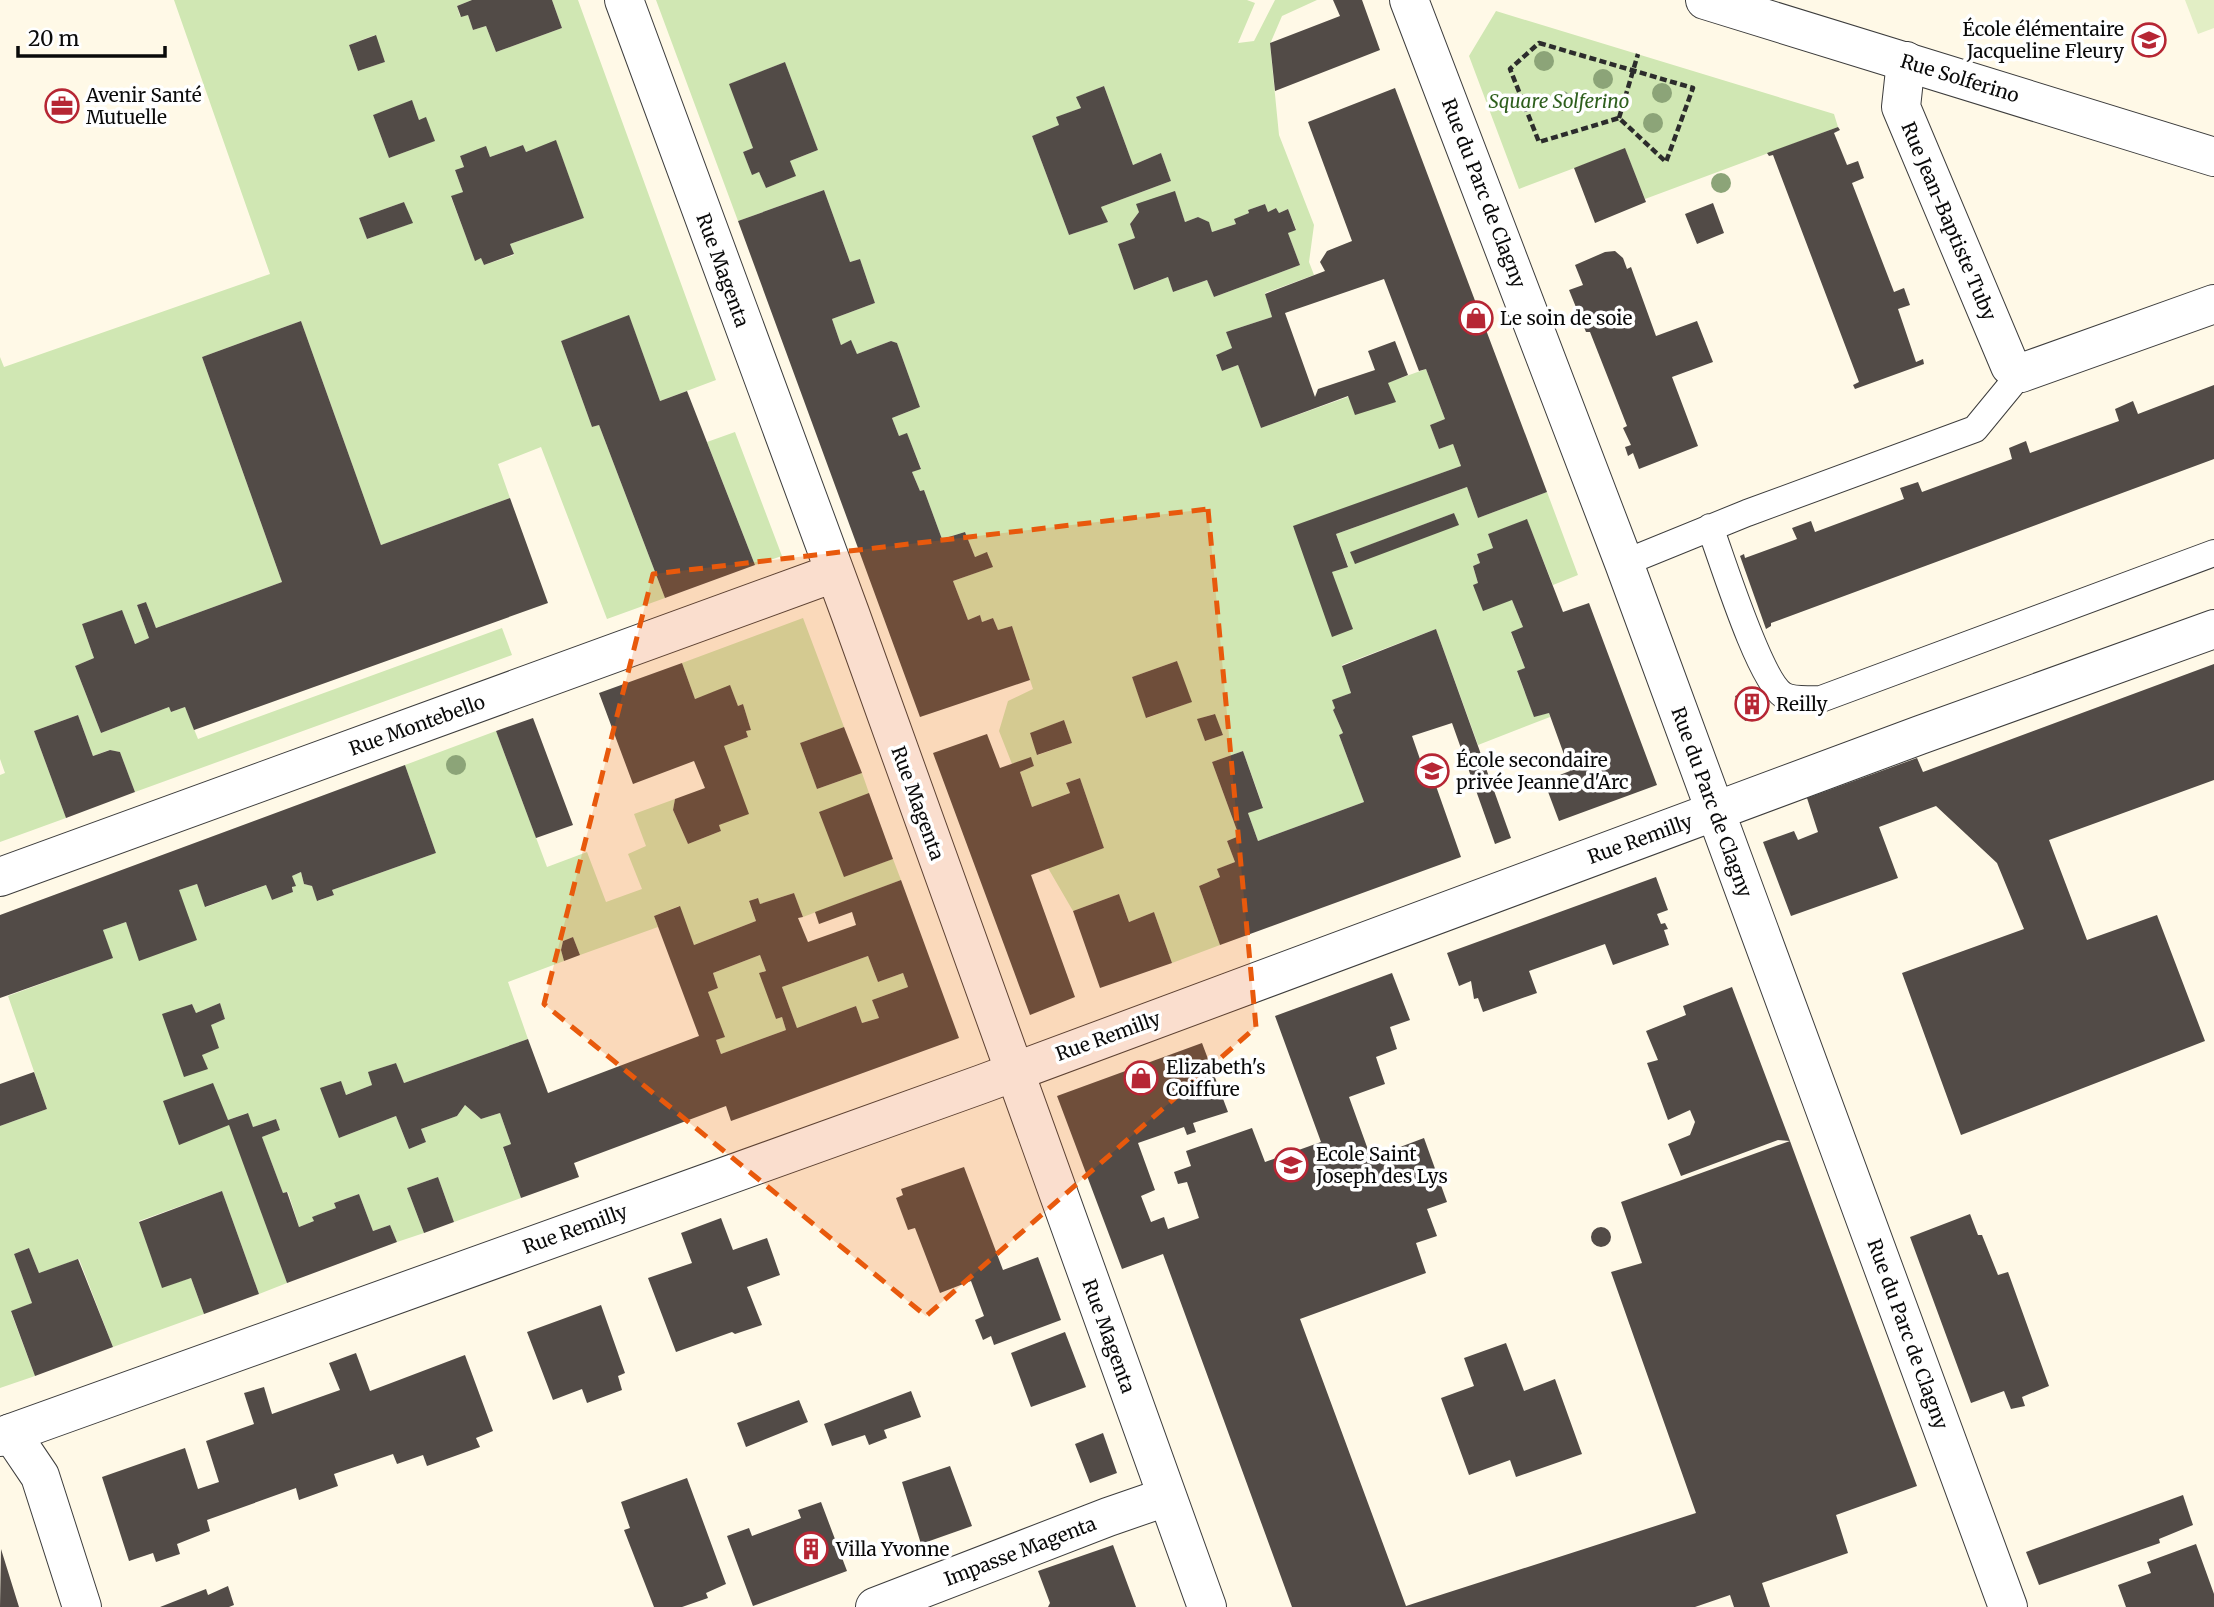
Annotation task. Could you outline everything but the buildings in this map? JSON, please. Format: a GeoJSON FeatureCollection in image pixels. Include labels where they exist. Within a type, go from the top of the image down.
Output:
{"type":"FeatureCollection","features":[{"type":"Feature","properties":{"kind":"street","name":"Rue Magenta"},"geometry":{"type":"LineString","coordinates":[[624,0],[1207,1607]]}},
{"type":"Feature","properties":{"kind":"street","name":"Rue Solferino"},"geometry":{"type":"LineString","coordinates":[[1705,0],[2214,157]]}},
{"type":"Feature","properties":{"kind":"street","name":"Rue du Parc de Clagny"},"geometry":{"type":"LineString","coordinates":[[1423,7],[1624,563],[2008,1607]]}},
{"type":"Feature","properties":{"kind":"street","name":"Rue Jean-Baptiste Tuby"},"geometry":{"type":"LineString","coordinates":[[1906,61],[1901,107],[2010,366],[2021,373]]}},
{"type":"Feature","properties":{"kind":"street"},"geometry":{"type":"LineString","coordinates":[[2021,373],[2214,304]]}},
{"type":"Feature","properties":{"kind":"street","name":"Rue Montebello"},"geometry":{"type":"LineString","coordinates":[[0,877],[834,573]]}},
{"type":"Feature","properties":{"kind":"street","name":"Rue Remilly"},"geometry":{"type":"LineString","coordinates":[[6,1435],[1014,1072],[2214,629]]}},
{"type":"Feature","properties":{"kind":"street"},"geometry":{"type":"LineString","coordinates":[[6,1435],[40,1476],[82,1607]]}},
{"type":"Feature","properties":{"kind":"street","name":"Impasse Magenta"},"geometry":{"type":"LineString","coordinates":[[875,1607],[1166,1497]]}},
{"type":"Feature","properties":{"kind":"lane"},"geometry":{"type":"LineString","coordinates":[[1624,563],[1710,527],[1975,429],[2021,373]]}},
{"type":"Feature","properties":{"kind":"lane"},"geometry":{"type":"LineString","coordinates":[[1710,527],[1755,651],[1766,673],[1783,695],[1801,699],[1821,699],[2214,553]]}},
{"type":"Feature","properties":{"kind":"path"},"geometry":{"type":"LineString","coordinates":[[1539,43],[1693,88],[1666,162],[1619,118],[1539,142],[1510,69],[1539,43]]}},
{"type":"Feature","properties":{"kind":"path"},"geometry":{"type":"LineString","coordinates":[[1619,118],[1639,54]]}},
{"type":"Feature","properties":{"kind":"highlighted area"},"geometry":{"type":"Polygon","coordinates":[[[1208,509],[1256,1027],[926,1316],[544,1004],[653,574],[1208,509]]]}},
{"type":"Feature","properties":{"kind":"green space"},"geometry":{"type":"Polygon","coordinates":[[[174,0],[472,0],[457,6],[460,16],[468,15],[473,30],[486,26],[496,52],[562,28],[552,0],[578,0],[716,380],[660,401],[629,316],[561,341],[592,427],[599,425],[665,598],[607,619],[541,447],[498,464],[510,498],[381,545],[301,321],[202,357],[282,582],[156,628],[146,602],[137,605],[149,638],[135,644],[122,611],[82,624],[94,658],[75,666],[101,733],[169,707],[171,712],[185,707],[198,739],[502,628],[512,655],[135,792],[120,752],[109,750],[93,756],[78,715],[34,731],[66,818],[0,842],[0,775],[5,773],[0,759],[0,357],[4,367],[270,274],[174,0]],[[375,35],[349,45],[358,71],[385,62],[375,35]],[[412,101],[373,115],[389,158],[434,141],[426,118],[419,120],[412,101]],[[556,141],[526,152],[523,145],[490,157],[486,147],[460,156],[464,167],[455,170],[463,192],[451,197],[475,260],[481,258],[484,265],[514,255],[510,244],[584,218],[556,141]],[[404,202],[359,218],[367,239],[412,223],[404,202]]]}},
{"type":"Feature","properties":{"kind":"green space"},"geometry":{"type":"Polygon","coordinates":[[[656,0],[1247,0],[1255,3],[1238,43],[1254,41],[1275,0],[1317,0],[1282,16],[1270,44],[1279,135],[1314,225],[1309,262],[1314,275],[1265,293],[1272,317],[1226,332],[1232,348],[1216,356],[1222,371],[1238,365],[1261,428],[1426,369],[1445,419],[1430,425],[1439,449],[1453,444],[1461,466],[1293,527],[1332,572],[1348,566],[1336,534],[1467,487],[1478,518],[1547,492],[1578,575],[1553,585],[1527,520],[1488,534],[1493,548],[1477,554],[1480,563],[1473,566],[1478,583],[1512,600],[1523,627],[1511,633],[1525,668],[1517,672],[1534,716],[1549,713],[1550,717],[1478,745],[1436,629],[1342,665],[1351,693],[1333,700],[1333,710],[1343,733],[1339,735],[1364,802],[1258,841],[1248,813],[1263,807],[1243,751],[1212,762],[1239,836],[1227,841],[1235,862],[1218,869],[1220,877],[1199,886],[1220,945],[1172,963],[1154,912],[1129,922],[1119,894],[1073,911],[1048,868],[1104,848],[1080,778],[1066,783],[1070,793],[1032,807],[1020,772],[1034,766],[1031,758],[1012,764],[999,731],[1008,701],[1033,689],[1012,626],[998,630],[993,618],[982,622],[980,615],[968,620],[953,581],[992,567],[988,553],[975,557],[965,532],[942,539],[924,490],[920,491],[912,472],[921,468],[907,434],[899,436],[892,418],[920,407],[897,343],[891,341],[857,354],[851,341],[841,345],[832,319],[875,303],[860,259],[850,262],[824,190],[738,221],[656,0]],[[785,62],[730,84],[753,148],[743,152],[752,174],[759,172],[766,188],[795,176],[790,161],[818,150],[785,62]],[[1104,86],[1077,97],[1081,108],[1057,117],[1059,125],[1032,136],[1069,235],[1107,222],[1101,207],[1171,181],[1161,153],[1133,165],[1104,86]],[[1175,192],[1139,212],[1130,224],[1135,238],[1118,244],[1135,290],[1168,277],[1173,292],[1207,280],[1214,297],[1300,265],[1288,233],[1296,229],[1288,209],[1279,213],[1276,208],[1268,212],[1265,204],[1248,210],[1249,213],[1235,219],[1236,224],[1212,232],[1208,222],[1198,217],[1185,222],[1175,192]],[[1454,513],[1351,552],[1458,525],[1454,513]],[[1177,661],[1132,677],[1147,718],[1191,702],[1177,661]],[[1214,714],[1198,719],[1205,741],[1223,735],[1214,714]],[[1064,720],[1030,734],[1038,755],[1072,743],[1064,720]]]}},
{"type":"Feature","properties":{"kind":"green space"},"geometry":{"type":"Polygon","coordinates":[[[2185,0],[2214,0],[2214,28],[2198,34],[2185,0]]]}},
{"type":"Feature","properties":{"kind":"green space","name":"Square Solferino"},"geometry":{"type":"Polygon","coordinates":[[[1496,11],[1834,114],[1838,127],[1645,199],[1625,149],[1519,189],[1469,56],[1496,11]]]}},
{"type":"Feature","properties":{"kind":"green space"},"geometry":{"type":"Polygon","coordinates":[[[735,432],[782,556],[755,565],[707,442],[735,432]]]}},
{"type":"Feature","properties":{"kind":"green space"},"geometry":{"type":"Polygon","coordinates":[[[803,618],[844,727],[800,743],[817,789],[862,773],[869,793],[844,876],[893,859],[901,880],[803,917],[794,893],[760,904],[757,898],[749,902],[756,921],[694,945],[679,906],[654,916],[658,927],[580,955],[573,937],[563,941],[561,950],[564,961],[508,982],[528,1039],[404,1083],[396,1063],[369,1072],[372,1085],[346,1095],[341,1082],[339,1138],[396,1116],[409,1149],[426,1142],[421,1129],[457,1116],[465,1105],[481,1119],[500,1113],[511,1144],[503,1148],[521,1198],[454,1222],[438,1177],[407,1188],[424,1233],[397,1242],[390,1225],[373,1231],[359,1194],[334,1203],[336,1208],[313,1217],[314,1221],[299,1227],[288,1192],[283,1193],[262,1137],[280,1130],[276,1119],[253,1127],[247,1113],[228,1120],[287,1283],[259,1294],[222,1191],[139,1221],[162,1287],[191,1278],[204,1314],[113,1347],[79,1259],[39,1273],[29,1248],[14,1254],[32,1303],[11,1312],[35,1376],[0,1388],[0,1126],[47,1109],[8,996],[112,958],[103,930],[126,922],[140,961],[179,890],[197,884],[206,907],[266,885],[272,900],[293,892],[292,876],[301,872],[304,884],[312,886],[318,901],[334,895],[332,890],[436,853],[405,765],[496,731],[547,867],[587,852],[606,902],[642,889],[628,854],[646,846],[634,814],[675,799],[673,810],[688,844],[721,831],[719,825],[724,746],[748,737],[746,731],[751,730],[743,704],[738,706],[730,686],[695,699],[682,663],[803,618]],[[220,1003],[196,1013],[192,1004],[163,1015],[207,1069],[202,1055],[211,1025],[225,1019],[220,1003]]]}},
{"type":"Feature","properties":{"kind":"green space"},"geometry":{"type":"Polygon","coordinates":[[[760,955],[766,971],[760,973],[776,1019],[782,1017],[786,1030],[721,1054],[716,1040],[724,1037],[708,992],[718,988],[713,973],[760,955]]]}},
{"type":"Feature","properties":{"kind":"green space"},"geometry":{"type":"Polygon","coordinates":[[[868,956],[878,982],[903,973],[908,987],[872,1000],[879,1018],[862,1023],[856,1006],[797,1028],[782,987],[868,956]]]}},
{"type":"Feature","properties":{"kind":"place","name":"École élémentaire Jacqueline Fleury"},"geometry":{"type":"Point","coordinates":[2149,40]}},
{"type":"Feature","properties":{"kind":"place","name":"Avenir Santé Mutuelle"},"geometry":{"type":"Point","coordinates":[62,106]}},
{"type":"Feature","properties":{"kind":"place","name":"Le soin de soie"},"geometry":{"type":"Point","coordinates":[1476,318]}},
{"type":"Feature","properties":{"kind":"place","name":"Reilly"},"geometry":{"type":"Point","coordinates":[1752,704]}},
{"type":"Feature","properties":{"kind":"place","name":"École secondaire privée Jeanne d'Arc"},"geometry":{"type":"Point","coordinates":[1432,771]}},
{"type":"Feature","properties":{"kind":"place","name":"Elizabeth's Coiffure"},"geometry":{"type":"Point","coordinates":[1141,1078]}},
{"type":"Feature","properties":{"kind":"place","name":"Ecole Saint Joseph des Lys"},"geometry":{"type":"Point","coordinates":[1291,1165]}},
{"type":"Feature","properties":{"kind":"place","name":"Villa Yvonne"},"geometry":{"type":"Point","coordinates":[811,1549]}}]}
